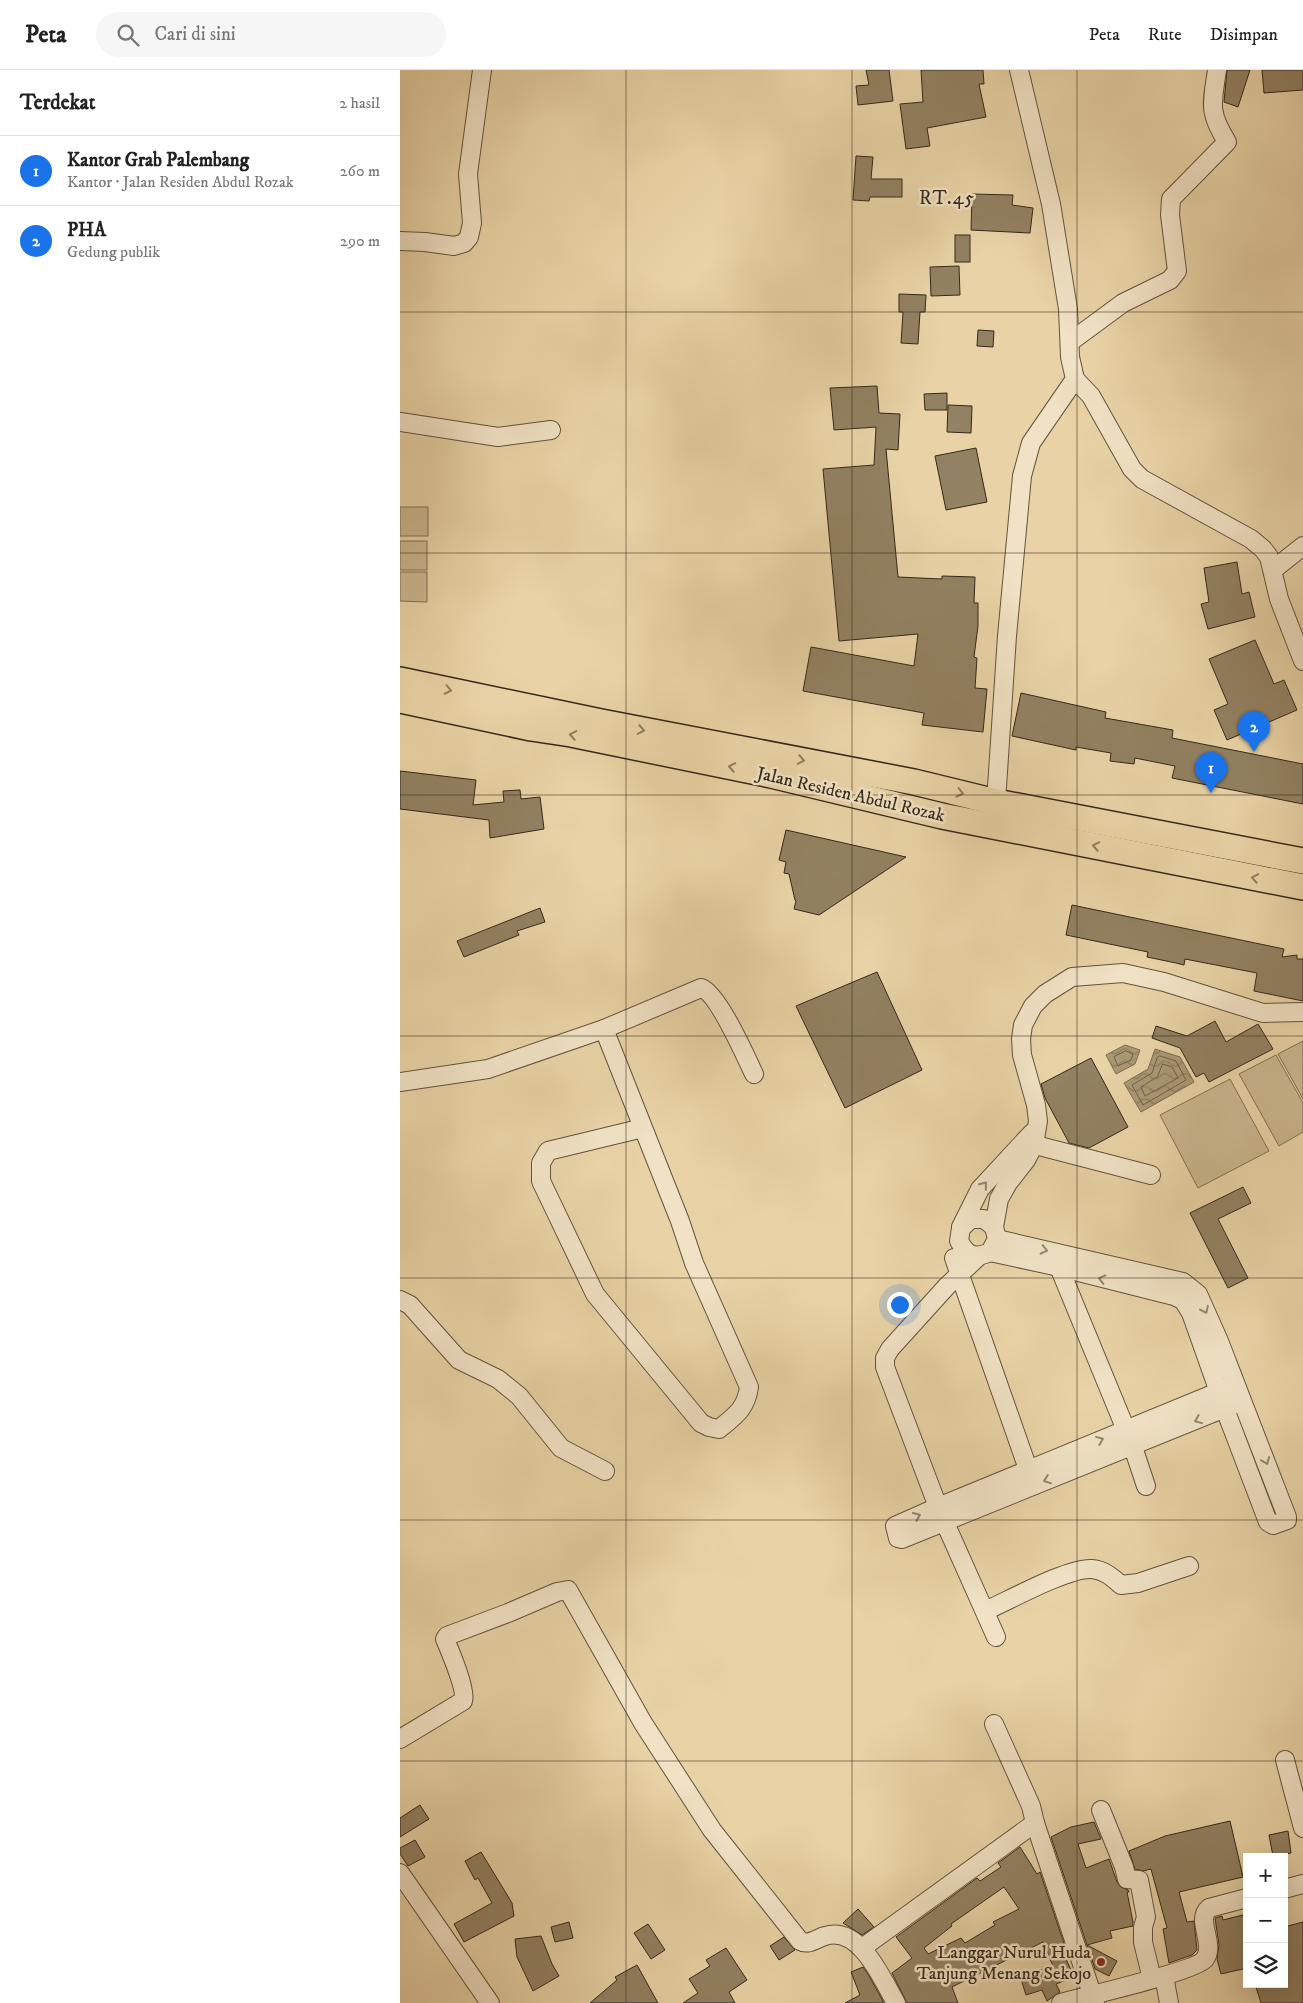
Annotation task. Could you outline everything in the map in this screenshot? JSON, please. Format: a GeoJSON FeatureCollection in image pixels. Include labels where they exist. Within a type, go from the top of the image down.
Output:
{"type":"FeatureCollection","features":[{"type":"Feature","properties":{"kind":"highway","name":"Jalan Residen Abdul Rozak"},"geometry":{"type":"LineString","coordinates":[[400,680],[601,722],[914,782],[996,802],[1303,861]]}},
{"type":"Feature","properties":{"kind":"highway","name":"Jalan Residen Abdul Rozak"},"geometry":{"type":"LineString","coordinates":[[400,700],[771,775],[942,816],[1303,887]]}},
{"type":"Feature","properties":{"kind":"street"},"geometry":{"type":"LineString","coordinates":[[400,241],[454,246],[464,243],[469,237],[472,223],[468,174],[482,70]]}},
{"type":"Feature","properties":{"kind":"street"},"geometry":{"type":"LineString","coordinates":[[1019,70],[1051,204],[1068,308],[1070,357],[1075,379],[1092,396],[1132,469],[1142,479],[1251,539],[1263,549],[1269,557],[1279,599],[1303,661]]}},
{"type":"Feature","properties":{"kind":"street"},"geometry":{"type":"LineString","coordinates":[[1070,342],[1123,303],[1170,280],[1177,270],[1170,215],[1171,199],[1227,142],[1216,124],[1213,112],[1217,70]]}},
{"type":"Feature","properties":{"kind":"street"},"geometry":{"type":"LineString","coordinates":[[996,802],[1022,476],[1031,443],[1075,379]]}},
{"type":"Feature","properties":{"kind":"street"},"geometry":{"type":"LineString","coordinates":[[400,422],[498,437],[551,430]]}},
{"type":"Feature","properties":{"kind":"street"},"geometry":{"type":"LineString","coordinates":[[1273,570],[1303,546]]}},
{"type":"Feature","properties":{"kind":"street"},"geometry":{"type":"LineString","coordinates":[[996,1637],[941,1514],[885,1367],[885,1358],[890,1348],[954,1273],[990,1244],[996,1207],[1002,1192],[1026,1160],[1036,1105],[1022,1055],[1021,1039],[1023,1025],[1033,1006],[1045,994],[1072,978],[1123,973],[1164,982],[1263,1013],[1303,1012]]}},
{"type":"Feature","properties":{"kind":"street"},"geometry":{"type":"LineString","coordinates":[[400,1082],[488,1069],[604,1029],[701,988],[706,989],[729,1024],[754,1074]]}},
{"type":"Feature","properties":{"kind":"street"},"geometry":{"type":"LineString","coordinates":[[604,1029],[643,1128],[694,1263],[749,1387],[747,1401],[738,1413],[719,1429],[701,1423],[595,1294],[540,1181],[541,1163],[548,1151],[643,1128]]}},
{"type":"Feature","properties":{"kind":"street"},"geometry":{"type":"LineString","coordinates":[[1031,1139],[1151,1175]]}},
{"type":"Feature","properties":{"kind":"street"},"geometry":{"type":"LineString","coordinates":[[1028,1469],[954,1273],[960,1235],[980,1189],[1031,1139]]}},
{"type":"Feature","properties":{"kind":"street"},"geometry":{"type":"LineString","coordinates":[[960,1235],[971,1220],[984,1220],[990,1244]]}},
{"type":"Feature","properties":{"kind":"street"},"geometry":{"type":"LineString","coordinates":[[960,1235],[966,1251],[990,1244],[1129,1278],[1174,1296],[1198,1294],[1220,1341],[1243,1401],[1287,1517],[1285,1521],[1273,1525],[1268,1522],[1191,1313],[1188,1295]]}},
{"type":"Feature","properties":{"kind":"street"},"geometry":{"type":"LineString","coordinates":[[990,1244],[1059,1267],[1129,1278]]}},
{"type":"Feature","properties":{"kind":"street"},"geometry":{"type":"LineString","coordinates":[[1059,1267],[1133,1447],[1146,1486]]}},
{"type":"Feature","properties":{"kind":"street"},"geometry":{"type":"LineString","coordinates":[[400,1300],[410,1305],[459,1360],[498,1379],[519,1396],[561,1448],[605,1471]]}},
{"type":"Feature","properties":{"kind":"street"},"geometry":{"type":"LineString","coordinates":[[941,1514],[1028,1469],[1236,1384]]}},
{"type":"Feature","properties":{"kind":"street"},"geometry":{"type":"LineString","coordinates":[[941,1514],[1133,1447],[1243,1401]]}},
{"type":"Feature","properties":{"kind":"street"},"geometry":{"type":"LineString","coordinates":[[985,1611],[1066,1574],[1090,1568],[1106,1572],[1122,1585],[1138,1584],[1189,1566]]}},
{"type":"Feature","properties":{"kind":"street"},"geometry":{"type":"LineString","coordinates":[[400,1739],[463,1701],[462,1687],[445,1639],[447,1636],[556,1592],[568,1590],[643,1723],[712,1830],[800,1941],[809,1943],[824,1936],[843,1934],[862,1948],[896,2003]]}},
{"type":"Feature","properties":{"kind":"street"},"geometry":{"type":"LineString","coordinates":[[994,1724],[1031,1806],[1094,1999]]}},
{"type":"Feature","properties":{"kind":"street"},"geometry":{"type":"LineString","coordinates":[[1285,1760],[1303,1828]]}},
{"type":"Feature","properties":{"kind":"street"},"geometry":{"type":"LineString","coordinates":[[1101,1810],[1127,1879],[1139,1880],[1146,1917],[1143,1927],[1143,1942],[1169,2003]]}},
{"type":"Feature","properties":{"kind":"street"},"geometry":{"type":"LineString","coordinates":[[862,1948],[1035,1823]]}},
{"type":"Feature","properties":{"kind":"street"},"geometry":{"type":"LineString","coordinates":[[400,1873],[490,2003]]}},
{"type":"Feature","properties":{"kind":"street"},"geometry":{"type":"LineString","coordinates":[[1288,1888],[1303,1884]]}},
{"type":"Feature","properties":{"kind":"street"},"geometry":{"type":"LineString","coordinates":[[1061,2003],[1094,1999],[1203,1961],[1207,1955],[1208,1943],[1203,1916],[1206,1910],[1243,1899]]}},
{"type":"Feature","properties":{"kind":"shaded area"},"geometry":{"type":"Polygon","coordinates":[[[400,507],[428,507],[428,536],[400,536],[400,507]]]}},
{"type":"Feature","properties":{"kind":"shaded area"},"geometry":{"type":"Polygon","coordinates":[[[400,541],[427,541],[427,570],[400,570],[400,541]]]}},
{"type":"Feature","properties":{"kind":"shaded area"},"geometry":{"type":"Polygon","coordinates":[[[400,572],[427,572],[427,602],[400,601],[400,572]]]}},
{"type":"Feature","properties":{"kind":"shaded area"},"geometry":{"type":"Polygon","coordinates":[[[1303,1041],[1303,1099],[1278,1054],[1303,1041]]]}},
{"type":"Feature","properties":{"kind":"shaded area"},"geometry":{"type":"Polygon","coordinates":[[[1276,1055],[1303,1103],[1303,1132],[1279,1146],[1239,1074],[1276,1055]]]}},
{"type":"Feature","properties":{"kind":"shaded area"},"geometry":{"type":"Polygon","coordinates":[[[1230,1079],[1269,1151],[1198,1188],[1160,1115],[1230,1079]]]}},
{"type":"Feature","properties":{"kind":"water"},"geometry":{"type":"Polygon","coordinates":[[[1125,1045],[1140,1050],[1135,1064],[1116,1074],[1106,1055],[1125,1045]]]}},
{"type":"Feature","properties":{"kind":"water"},"geometry":{"type":"Polygon","coordinates":[[[1155,1049],[1180,1057],[1194,1082],[1141,1112],[1124,1083],[1148,1069],[1155,1049]]]}},
{"type":"Feature","properties":{"kind":"building"},"geometry":{"type":"Polygon","coordinates":[[[866,70],[889,70],[893,101],[858,105],[856,86],[869,85],[866,70]]]}},
{"type":"Feature","properties":{"kind":"building"},"geometry":{"type":"Polygon","coordinates":[[[921,70],[983,70],[984,84],[979,84],[986,117],[927,128],[930,146],[906,149],[900,104],[923,102],[921,70]]]}},
{"type":"Feature","properties":{"kind":"building"},"geometry":{"type":"Polygon","coordinates":[[[1227,70],[1250,70],[1238,107],[1224,102],[1227,70]]]}},
{"type":"Feature","properties":{"kind":"building"},"geometry":{"type":"Polygon","coordinates":[[[1262,70],[1303,70],[1303,90],[1264,93],[1262,70]]]}},
{"type":"Feature","properties":{"kind":"building"},"geometry":{"type":"Polygon","coordinates":[[[856,156],[873,157],[871,179],[902,179],[902,197],[870,197],[869,201],[853,200],[856,156]]]}},
{"type":"Feature","properties":{"kind":"building"},"geometry":{"type":"Polygon","coordinates":[[[972,194],[1013,195],[1012,205],[1033,208],[1030,233],[971,230],[972,194]]]}},
{"type":"Feature","properties":{"kind":"building"},"geometry":{"type":"Polygon","coordinates":[[[955,235],[970,235],[970,262],[955,262],[955,235]]]}},
{"type":"Feature","properties":{"kind":"building"},"geometry":{"type":"Polygon","coordinates":[[[959,266],[960,295],[931,296],[930,267],[959,266]]]}},
{"type":"Feature","properties":{"kind":"building"},"geometry":{"type":"Polygon","coordinates":[[[899,294],[926,295],[925,312],[920,312],[918,344],[901,343],[903,312],[899,312],[899,294]]]}},
{"type":"Feature","properties":{"kind":"building"},"geometry":{"type":"Polygon","coordinates":[[[978,330],[994,331],[993,347],[977,346],[978,330]]]}},
{"type":"Feature","properties":{"kind":"building"},"geometry":{"type":"Polygon","coordinates":[[[877,386],[879,413],[900,414],[898,450],[886,449],[898,577],[942,579],[942,576],[975,577],[974,603],[978,603],[978,626],[974,657],[977,658],[975,688],[987,689],[983,732],[922,725],[924,713],[803,691],[811,647],[914,666],[918,634],[839,641],[823,469],[874,465],[876,427],[834,430],[830,388],[877,386]]]}},
{"type":"Feature","properties":{"kind":"building"},"geometry":{"type":"Polygon","coordinates":[[[947,393],[947,410],[925,410],[924,394],[947,393]]]}},
{"type":"Feature","properties":{"kind":"building"},"geometry":{"type":"Polygon","coordinates":[[[948,405],[972,406],[971,433],[947,432],[948,405]]]}},
{"type":"Feature","properties":{"kind":"building"},"geometry":{"type":"Polygon","coordinates":[[[976,448],[987,502],[946,510],[935,456],[976,448]]]}},
{"type":"Feature","properties":{"kind":"building"},"geometry":{"type":"Polygon","coordinates":[[[1237,562],[1242,594],[1249,592],[1255,617],[1208,629],[1201,604],[1209,602],[1204,568],[1237,562]]]}},
{"type":"Feature","properties":{"kind":"building"},"geometry":{"type":"Polygon","coordinates":[[[1255,640],[1274,684],[1284,680],[1297,710],[1227,740],[1214,710],[1228,704],[1209,659],[1255,640]]]}},
{"type":"Feature","properties":{"kind":"building"},"geometry":{"type":"Polygon","coordinates":[[[1021,693],[1106,712],[1105,718],[1173,730],[1172,738],[1303,764],[1303,804],[1172,778],[1175,766],[1135,758],[1134,764],[1110,761],[1111,753],[1076,747],[1076,750],[1012,736],[1021,693]]]}},
{"type":"Feature","properties":{"kind":"building"},"geometry":{"type":"Polygon","coordinates":[[[400,771],[476,780],[473,805],[504,802],[503,791],[520,790],[521,799],[540,797],[544,829],[490,838],[489,820],[400,809],[400,771]]]}},
{"type":"Feature","properties":{"kind":"building"},"geometry":{"type":"Polygon","coordinates":[[[786,830],[906,857],[819,915],[794,909],[796,901],[789,874],[784,873],[786,862],[779,860],[786,830]]]}},
{"type":"Feature","properties":{"kind":"building"},"geometry":{"type":"Polygon","coordinates":[[[1072,905],[1284,949],[1282,957],[1297,955],[1297,959],[1303,959],[1303,1001],[1254,991],[1257,973],[1185,959],[1184,965],[1147,957],[1148,952],[1066,935],[1072,905]]]}},
{"type":"Feature","properties":{"kind":"building"},"geometry":{"type":"Polygon","coordinates":[[[540,908],[545,922],[517,931],[519,935],[464,957],[457,941],[540,908]]]}},
{"type":"Feature","properties":{"kind":"building"},"geometry":{"type":"Polygon","coordinates":[[[877,972],[922,1070],[845,1108],[796,1006],[877,972]]]}},
{"type":"Feature","properties":{"kind":"building"},"geometry":{"type":"Polygon","coordinates":[[[1215,1021],[1226,1042],[1258,1024],[1273,1049],[1209,1082],[1204,1073],[1196,1077],[1180,1048],[1152,1038],[1156,1026],[1187,1036],[1215,1021]]]}},
{"type":"Feature","properties":{"kind":"building"},"geometry":{"type":"Polygon","coordinates":[[[1091,1058],[1128,1127],[1089,1148],[1069,1143],[1045,1098],[1041,1084],[1091,1058]]]}},
{"type":"Feature","properties":{"kind":"building"},"geometry":{"type":"Polygon","coordinates":[[[1243,1187],[1251,1203],[1218,1219],[1248,1278],[1228,1288],[1190,1213],[1243,1187]]]}},
{"type":"Feature","properties":{"kind":"building"},"geometry":{"type":"Polygon","coordinates":[[[420,1805],[429,1819],[400,1837],[400,1818],[420,1805]]]}},
{"type":"Feature","properties":{"kind":"building"},"geometry":{"type":"Polygon","coordinates":[[[1230,1821],[1243,1877],[1179,1892],[1187,1922],[1194,1921],[1197,1950],[1192,1955],[1169,1963],[1163,1929],[1167,1928],[1151,1869],[1143,1871],[1135,1869],[1129,1851],[1165,1836],[1230,1821]]]}},
{"type":"Feature","properties":{"kind":"building"},"geometry":{"type":"Polygon","coordinates":[[[1094,1822],[1101,1839],[1078,1844],[1086,1868],[1109,1859],[1117,1882],[1129,1892],[1127,1892],[1133,1926],[1110,1931],[1112,1938],[1087,1945],[1051,1837],[1071,1827],[1094,1822]]]}},
{"type":"Feature","properties":{"kind":"building"},"geometry":{"type":"Polygon","coordinates":[[[1288,1831],[1291,1853],[1272,1853],[1269,1835],[1288,1831]]]}},
{"type":"Feature","properties":{"kind":"building"},"geometry":{"type":"Polygon","coordinates":[[[415,1840],[425,1857],[408,1866],[400,1854],[400,1848],[415,1840]]]}},
{"type":"Feature","properties":{"kind":"building"},"geometry":{"type":"Polygon","coordinates":[[[1020,1847],[1037,1874],[1040,1872],[1068,1955],[1063,1952],[1074,1977],[1056,1984],[1060,1992],[1047,2001],[1042,1990],[1026,1995],[1020,1976],[1053,1966],[1043,1942],[952,1987],[958,2003],[907,2003],[892,1973],[912,1958],[896,1937],[977,1878],[980,1881],[1001,1867],[998,1863],[1020,1847]],[[1004,1887],[951,1924],[952,1926],[924,1948],[928,1954],[961,1938],[965,1943],[995,1925],[993,1922],[1019,1909],[1004,1887]]]}},
{"type":"Feature","properties":{"kind":"building"},"geometry":{"type":"Polygon","coordinates":[[[481,1852],[512,1903],[514,1916],[464,1942],[454,1924],[492,1903],[478,1878],[475,1880],[465,1861],[481,1852]]]}},
{"type":"Feature","properties":{"kind":"building"},"geometry":{"type":"Polygon","coordinates":[[[858,1909],[874,1927],[862,1935],[843,1923],[858,1909]]]}},
{"type":"Feature","properties":{"kind":"building"},"geometry":{"type":"Polygon","coordinates":[[[1243,1915],[1243,1969],[1221,1974],[1217,1959],[1219,1945],[1215,1918],[1222,1916],[1223,1920],[1243,1915]]]}},
{"type":"Feature","properties":{"kind":"building"},"geometry":{"type":"Polygon","coordinates":[[[569,1922],[573,1938],[555,1942],[551,1927],[569,1922]]]}},
{"type":"Feature","properties":{"kind":"building"},"geometry":{"type":"Polygon","coordinates":[[[1303,1922],[1303,2003],[1261,2003],[1256,1988],[1288,1988],[1288,1926],[1303,1922]]]}},
{"type":"Feature","properties":{"kind":"building"},"geometry":{"type":"Polygon","coordinates":[[[648,1924],[665,1950],[651,1959],[634,1933],[648,1924]]]}},
{"type":"Feature","properties":{"kind":"building"},"geometry":{"type":"Polygon","coordinates":[[[541,1936],[559,1976],[533,1991],[517,1957],[515,1939],[541,1936]]]}},
{"type":"Feature","properties":{"kind":"building"},"geometry":{"type":"Polygon","coordinates":[[[784,1937],[795,1950],[779,1960],[770,1946],[784,1937]]]}},
{"type":"Feature","properties":{"kind":"building"},"geometry":{"type":"Polygon","coordinates":[[[1087,1945],[1117,1961],[1109,1976],[1095,1969],[1087,1945]]]}},
{"type":"Feature","properties":{"kind":"building"},"geometry":{"type":"Polygon","coordinates":[[[726,1948],[747,1980],[729,1992],[735,2003],[683,2003],[698,1993],[689,1979],[710,1966],[706,1960],[726,1948]]]}},
{"type":"Feature","properties":{"kind":"building"},"geometry":{"type":"Polygon","coordinates":[[[637,1965],[658,2003],[590,2003],[617,1980],[615,1977],[637,1965]]]}},
{"type":"Feature","properties":{"kind":"building"},"geometry":{"type":"Polygon","coordinates":[[[863,1967],[884,2003],[845,2003],[860,1995],[851,1972],[863,1967]]]}},
{"type":"Feature","properties":{"kind":"place","name":"PHA"},"geometry":{"type":"Point","coordinates":[1254,752]}},
{"type":"Feature","properties":{"kind":"place","name":"Kantor Grab Palembang"},"geometry":{"type":"Point","coordinates":[1211,793]}},
{"type":"Feature","properties":{"kind":"place","name":"Langgar Nurul Huda Tanjung Menang Sekojo"},"geometry":{"type":"Point","coordinates":[1101,1962]}},
{"type":"Feature","properties":{"kind":"district","name":"RT.45"},"geometry":{"type":"Point","coordinates":[947,197]}}]}
